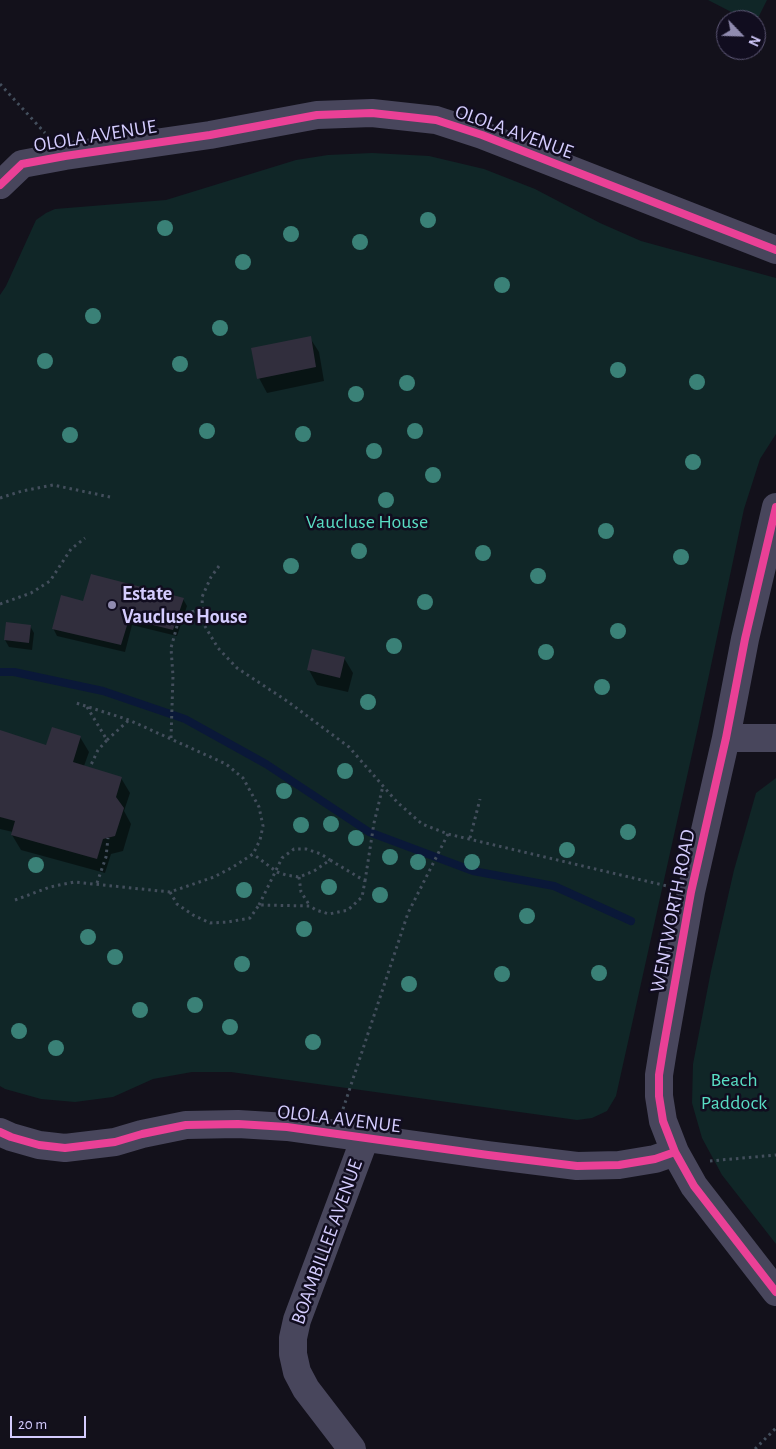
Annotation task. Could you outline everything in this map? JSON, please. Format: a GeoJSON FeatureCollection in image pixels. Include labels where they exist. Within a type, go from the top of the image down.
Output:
{"type":"FeatureCollection","features":[{"type":"Feature","properties":{"kind":"street","name":"OLOLA AVENUE"},"geometry":{"type":"LineString","coordinates":[[0,185],[22,164],[317,115],[372,113],[436,120],[482,135],[776,250]]}},
{"type":"Feature","properties":{"kind":"street","name":"WENTWORTH ROAD"},"geometry":{"type":"LineString","coordinates":[[776,507],[747,629],[726,738],[692,892],[659,1075],[659,1096],[663,1121],[675,1152],[694,1186],[776,1292]]}},
{"type":"Feature","properties":{"kind":"street"},"geometry":{"type":"LineString","coordinates":[[726,738],[776,738]]}},
{"type":"Feature","properties":{"kind":"street","name":"OLOLA AVENUE"},"geometry":{"type":"LineString","coordinates":[[0,1132],[39,1145],[65,1148],[115,1142],[142,1134],[186,1126],[238,1124],[288,1127],[577,1166],[619,1165],[655,1159],[675,1152]]}},
{"type":"Feature","properties":{"kind":"street","name":"BOAMBILLEE AVENUE"},"geometry":{"type":"LineString","coordinates":[[352,1449],[301,1380],[293,1354],[293,1338],[297,1320],[365,1138]]}},
{"type":"Feature","properties":{"kind":"path"},"geometry":{"type":"LineString","coordinates":[[0,84],[65,156]]}},
{"type":"Feature","properties":{"kind":"path"},"geometry":{"type":"LineString","coordinates":[[0,498],[22,491],[53,486],[110,497]]}},
{"type":"Feature","properties":{"kind":"path"},"geometry":{"type":"LineString","coordinates":[[0,604],[31,593],[50,581],[71,549],[85,538]]}},
{"type":"Feature","properties":{"kind":"path"},"geometry":{"type":"LineString","coordinates":[[219,566],[211,577],[202,597],[203,623],[218,648],[237,668],[287,701],[349,747],[397,802],[422,824],[448,834],[692,892]]}},
{"type":"Feature","properties":{"kind":"path"},"geometry":{"type":"LineString","coordinates":[[171,738],[173,704],[171,648],[180,615],[202,609]]}},
{"type":"Feature","properties":{"kind":"path"},"geometry":{"type":"LineString","coordinates":[[15,900],[50,887],[74,882],[170,892],[214,877],[233,867],[253,854],[260,840],[263,826],[259,807],[243,778],[226,764],[129,720],[76,703]]}},
{"type":"Feature","properties":{"kind":"path"},"geometry":{"type":"LineString","coordinates":[[87,707],[107,740]]}},
{"type":"Feature","properties":{"kind":"path"},"geometry":{"type":"LineString","coordinates":[[90,767],[98,750],[129,720]]}},
{"type":"Feature","properties":{"kind":"path"},"geometry":{"type":"LineString","coordinates":[[299,877],[301,892],[310,906],[316,910],[329,914],[348,910],[362,897],[374,823],[383,785]]}},
{"type":"Feature","properties":{"kind":"path"},"geometry":{"type":"LineString","coordinates":[[470,838],[480,799]]}},
{"type":"Feature","properties":{"kind":"path"},"geometry":{"type":"LineString","coordinates":[[335,1134],[408,913],[448,834]]}},
{"type":"Feature","properties":{"kind":"path"},"geometry":{"type":"LineString","coordinates":[[97,883],[106,857],[108,838]]}},
{"type":"Feature","properties":{"kind":"path"},"geometry":{"type":"LineString","coordinates":[[170,892],[178,904],[193,915],[210,923],[250,918],[259,905],[282,858],[294,849],[306,849],[321,854],[365,881]]}},
{"type":"Feature","properties":{"kind":"path"},"geometry":{"type":"LineString","coordinates":[[253,854],[276,872],[299,877],[314,871],[330,860]]}},
{"type":"Feature","properties":{"kind":"path"},"geometry":{"type":"LineString","coordinates":[[259,905],[310,906]]}},
{"type":"Feature","properties":{"kind":"path"},"geometry":{"type":"LineString","coordinates":[[702,1162],[776,1155]]}},
{"type":"Feature","properties":{"kind":"path"},"geometry":{"type":"LineString","coordinates":[[755,1449],[776,1428]]}},
{"type":"Feature","properties":{"kind":"green space"},"geometry":{"type":"Polygon","coordinates":[[[708,0],[767,0],[762,10],[728,10],[708,0]]]}},
{"type":"Feature","properties":{"kind":"green space","name":"Vaucluse House"},"geometry":{"type":"Polygon","coordinates":[[[372,153],[429,156],[484,169],[535,189],[600,223],[641,241],[776,278],[776,434],[760,459],[744,509],[698,727],[616,1096],[607,1111],[592,1118],[577,1120],[231,1072],[192,1072],[153,1079],[113,1097],[75,1102],[41,1099],[5,1089],[0,1086],[0,295],[6,286],[36,220],[55,209],[166,200],[296,160],[328,155],[372,153]]]}},
{"type":"Feature","properties":{"kind":"green space","name":"Beach Paddock"},"geometry":{"type":"Polygon","coordinates":[[[776,778],[776,1244],[722,1175],[702,1138],[692,1103],[693,1064],[711,971],[734,870],[756,793],[776,778]]]}},
{"type":"Feature","properties":{"kind":"building"},"geometry":{"type":"Polygon","coordinates":[[[311,336],[316,367],[257,379],[251,348],[311,336]]]}},
{"type":"Feature","properties":{"kind":"building"},"geometry":{"type":"Polygon","coordinates":[[[91,574],[184,598],[173,630],[129,619],[121,645],[52,629],[61,595],[83,601],[91,574]]]}},
{"type":"Feature","properties":{"kind":"building"},"geometry":{"type":"Polygon","coordinates":[[[6,622],[31,625],[29,643],[4,640],[6,622]]]}},
{"type":"Feature","properties":{"kind":"building"},"geometry":{"type":"Polygon","coordinates":[[[312,649],[345,657],[340,678],[307,670],[312,649]]]}},
{"type":"Feature","properties":{"kind":"building"},"geometry":{"type":"Polygon","coordinates":[[[52,727],[81,736],[73,762],[122,777],[116,797],[124,808],[115,836],[103,839],[97,859],[11,835],[15,821],[0,817],[0,730],[46,745],[52,727]]]}},
{"type":"Feature","properties":{"kind":"waterway"},"geometry":{"type":"LineString","coordinates":[[0,672],[14,672],[103,691],[185,719],[266,764],[369,832],[473,871],[554,886],[631,921]]}},
{"type":"Feature","properties":{"kind":"cycle path"},"geometry":{"type":"LineString","coordinates":[[0,185],[22,164],[210,135],[317,115],[372,113],[436,120],[482,135],[776,250]]}},
{"type":"Feature","properties":{"kind":"cycle path"},"geometry":{"type":"LineString","coordinates":[[776,507],[745,639],[726,738],[691,892],[659,1075],[659,1096],[663,1121],[675,1152],[694,1186],[776,1292]]}},
{"type":"Feature","properties":{"kind":"cycle path"},"geometry":{"type":"LineString","coordinates":[[0,1132],[39,1145],[65,1148],[115,1142],[186,1125],[238,1124],[287,1127],[577,1166],[619,1165],[655,1159],[675,1152]]}},
{"type":"Feature","properties":{"kind":"place","name":"Estate Vaucluse House"},"geometry":{"type":"Point","coordinates":[112,605]}}]}
